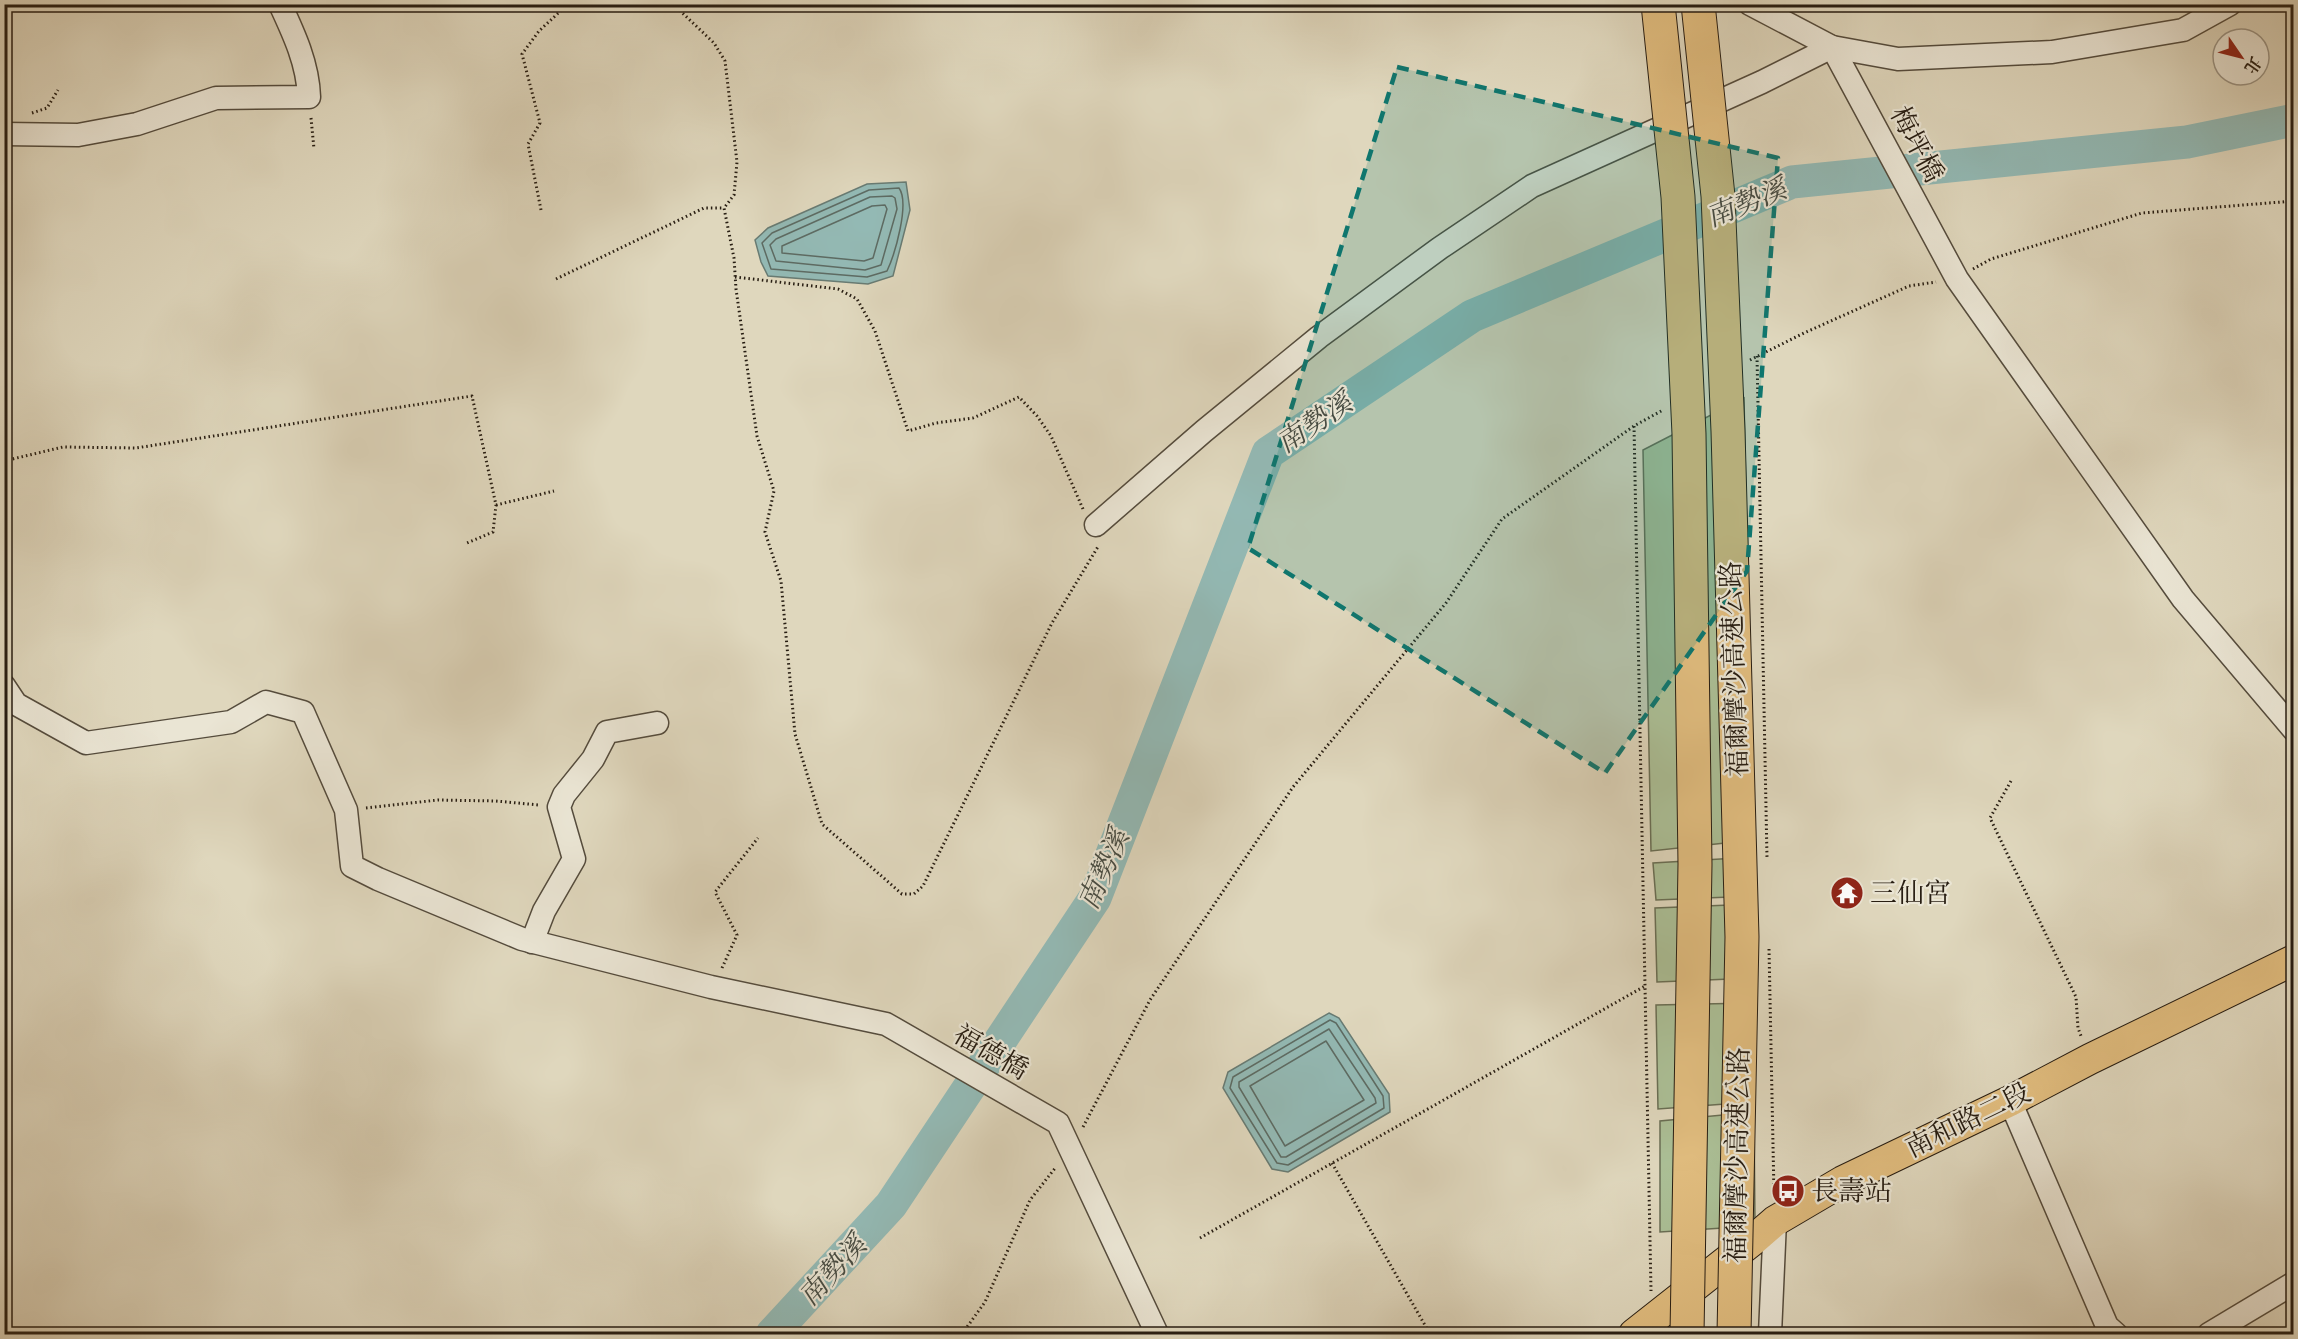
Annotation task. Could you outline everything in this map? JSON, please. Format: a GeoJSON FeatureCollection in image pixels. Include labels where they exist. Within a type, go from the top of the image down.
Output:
{"type":"FeatureCollection","features":[{"type":"Feature","properties":{"kind":"highway","name":"福爾摩沙高速公路"},"geometry":{"type":"LineString","coordinates":[[1658,4],[1678,197],[1689,434],[1695,864],[1687,1335]]}},
{"type":"Feature","properties":{"kind":"highway","name":"福爾摩沙高速公路"},"geometry":{"type":"LineString","coordinates":[[1698,4],[1718,196],[1728,443],[1742,937],[1734,1335]]}},
{"type":"Feature","properties":{"kind":"main road","name":"南和路二段"},"geometry":{"type":"LineString","coordinates":[[1643,1328],[1775,1221],[1843,1180],[2010,1101],[2090,1059],[2294,960]]}},
{"type":"Feature","properties":{"kind":"street"},"geometry":{"type":"LineString","coordinates":[[4,134],[78,135],[137,124],[216,98],[309,97],[309,84],[298,43],[279,4]]}},
{"type":"Feature","properties":{"kind":"street"},"geometry":{"type":"LineString","coordinates":[[1750,4],[1832,47],[1898,59],[2052,52],[2183,30],[2230,4]]}},
{"type":"Feature","properties":{"kind":"street"},"geometry":{"type":"LineString","coordinates":[[1096,525],[1204,431],[1319,338],[1440,248],[1532,186],[1762,82],[1832,47]]}},
{"type":"Feature","properties":{"kind":"street","name":"梅坪橋"},"geometry":{"type":"LineString","coordinates":[[1832,47],[1954,273],[2183,599],[2294,730]]}},
{"type":"Feature","properties":{"kind":"street"},"geometry":{"type":"LineString","coordinates":[[4,686],[16,704],[86,743],[231,722],[266,702],[303,712],[346,810]]}},
{"type":"Feature","properties":{"kind":"street"},"geometry":{"type":"LineString","coordinates":[[532,942],[544,910],[574,859],[559,807],[564,795],[593,759],[607,732],[657,723]]}},
{"type":"Feature","properties":{"kind":"street","name":"福德橋"},"geometry":{"type":"LineString","coordinates":[[346,810],[352,867],[389,884],[532,942],[711,987],[886,1024],[1058,1123],[1157,1335]]}},
{"type":"Feature","properties":{"kind":"street"},"geometry":{"type":"LineString","coordinates":[[2010,1101],[2107,1326],[2116,1335]]}},
{"type":"Feature","properties":{"kind":"street"},"geometry":{"type":"LineString","coordinates":[[1770,1335],[1775,1221]]}},
{"type":"Feature","properties":{"kind":"street"},"geometry":{"type":"LineString","coordinates":[[2209,1335],[2294,1283]]}},
{"type":"Feature","properties":{"kind":"path"},"geometry":{"type":"LineString","coordinates":[[541,210],[528,144],[540,123],[522,54],[539,31],[568,4]]}},
{"type":"Feature","properties":{"kind":"path"},"geometry":{"type":"LineString","coordinates":[[673,4],[714,43],[725,61],[737,162],[734,195],[724,208],[734,258],[735,277],[758,436],[774,491],[765,532],[781,581],[795,734],[822,824],[902,894],[914,894],[923,885],[1052,623],[1102,540],[1096,525],[1086,515],[1076,497],[1051,436],[1037,416],[1019,397],[974,418],[936,423],[908,431],[875,331],[857,300],[838,289],[735,277]]}},
{"type":"Feature","properties":{"kind":"path"},"geometry":{"type":"LineString","coordinates":[[27,115],[47,108],[58,90]]}},
{"type":"Feature","properties":{"kind":"path"},"geometry":{"type":"LineString","coordinates":[[309,97],[314,149]]}},
{"type":"Feature","properties":{"kind":"path"},"geometry":{"type":"LineString","coordinates":[[1747,362],[1909,286],[2142,213],[2294,201]]}},
{"type":"Feature","properties":{"kind":"path"},"geometry":{"type":"LineString","coordinates":[[556,279],[704,208],[724,208]]}},
{"type":"Feature","properties":{"kind":"path"},"geometry":{"type":"LineString","coordinates":[[1757,356],[1767,865]]}},
{"type":"Feature","properties":{"kind":"path"},"geometry":{"type":"LineString","coordinates":[[4,461],[63,447],[136,448],[472,396],[496,505],[493,532],[467,543]]}},
{"type":"Feature","properties":{"kind":"path"},"geometry":{"type":"LineString","coordinates":[[962,1335],[985,1302],[1030,1200],[1071,1150],[1150,1000],[1293,787],[1446,603],[1502,519],[1634,426],[1665,409]]}},
{"type":"Feature","properties":{"kind":"path"},"geometry":{"type":"LineString","coordinates":[[1634,426],[1645,986],[1643,1328]]}},
{"type":"Feature","properties":{"kind":"path"},"geometry":{"type":"LineString","coordinates":[[496,505],[554,491]]}},
{"type":"Feature","properties":{"kind":"path"},"geometry":{"type":"LineString","coordinates":[[2011,782],[1990,818],[2076,998],[2078,1028],[2090,1059]]}},
{"type":"Feature","properties":{"kind":"path"},"geometry":{"type":"LineString","coordinates":[[346,810],[438,800],[496,801],[559,807]]}},
{"type":"Feature","properties":{"kind":"path"},"geometry":{"type":"LineString","coordinates":[[711,987],[727,961],[737,935],[715,892],[758,838]]}},
{"type":"Feature","properties":{"kind":"path"},"geometry":{"type":"LineString","coordinates":[[1769,948],[1775,1221]]}},
{"type":"Feature","properties":{"kind":"path"},"geometry":{"type":"LineString","coordinates":[[1200,1238],[1645,986]]}},
{"type":"Feature","properties":{"kind":"path"},"geometry":{"type":"LineString","coordinates":[[1332,1163],[1430,1335]]}},
{"type":"Feature","properties":{"kind":"highlighted area"},"geometry":{"type":"Polygon","coordinates":[[[1397,67],[1778,158],[1747,571],[1605,773],[1248,548],[1397,67]]]}},
{"type":"Feature","properties":{"kind":"green space"},"geometry":{"type":"Polygon","coordinates":[[[1744,398],[1753,840],[1651,851],[1643,450],[1744,398]]]}},
{"type":"Feature","properties":{"kind":"green space"},"geometry":{"type":"Polygon","coordinates":[[[1754,857],[1755,896],[1656,900],[1653,863],[1754,857]]]}},
{"type":"Feature","properties":{"kind":"green space"},"geometry":{"type":"Polygon","coordinates":[[[1755,904],[1755,978],[1657,982],[1655,908],[1755,904]]]}},
{"type":"Feature","properties":{"kind":"green space"},"geometry":{"type":"Polygon","coordinates":[[[1750,1003],[1752,1102],[1658,1109],[1656,1005],[1750,1003]]]}},
{"type":"Feature","properties":{"kind":"green space"},"geometry":{"type":"Polygon","coordinates":[[[1754,1112],[1755,1226],[1660,1232],[1660,1121],[1754,1112]]]}},
{"type":"Feature","properties":{"kind":"water"},"geometry":{"type":"Polygon","coordinates":[[[906,182],[910,210],[893,276],[868,284],[768,276],[761,262],[755,240],[768,228],[867,184],[906,182]]]}},
{"type":"Feature","properties":{"kind":"water"},"geometry":{"type":"Polygon","coordinates":[[[1329,1013],[1339,1018],[1389,1094],[1390,1112],[1288,1172],[1272,1169],[1223,1088],[1228,1072],[1329,1013]]]}},
{"type":"Feature","properties":{"kind":"waterway","name":"南勢溪"},"geometry":{"type":"LineString","coordinates":[[772,1334],[891,1205],[1095,898],[1268,453],[1472,316],[1792,182],[2187,142],[2294,120]]}},
{"type":"Feature","properties":{"kind":"place","name":"三仙宮"},"geometry":{"type":"Point","coordinates":[1847,893]}},
{"type":"Feature","properties":{"kind":"place","name":"長壽站"},"geometry":{"type":"Point","coordinates":[1788,1191]}}]}
